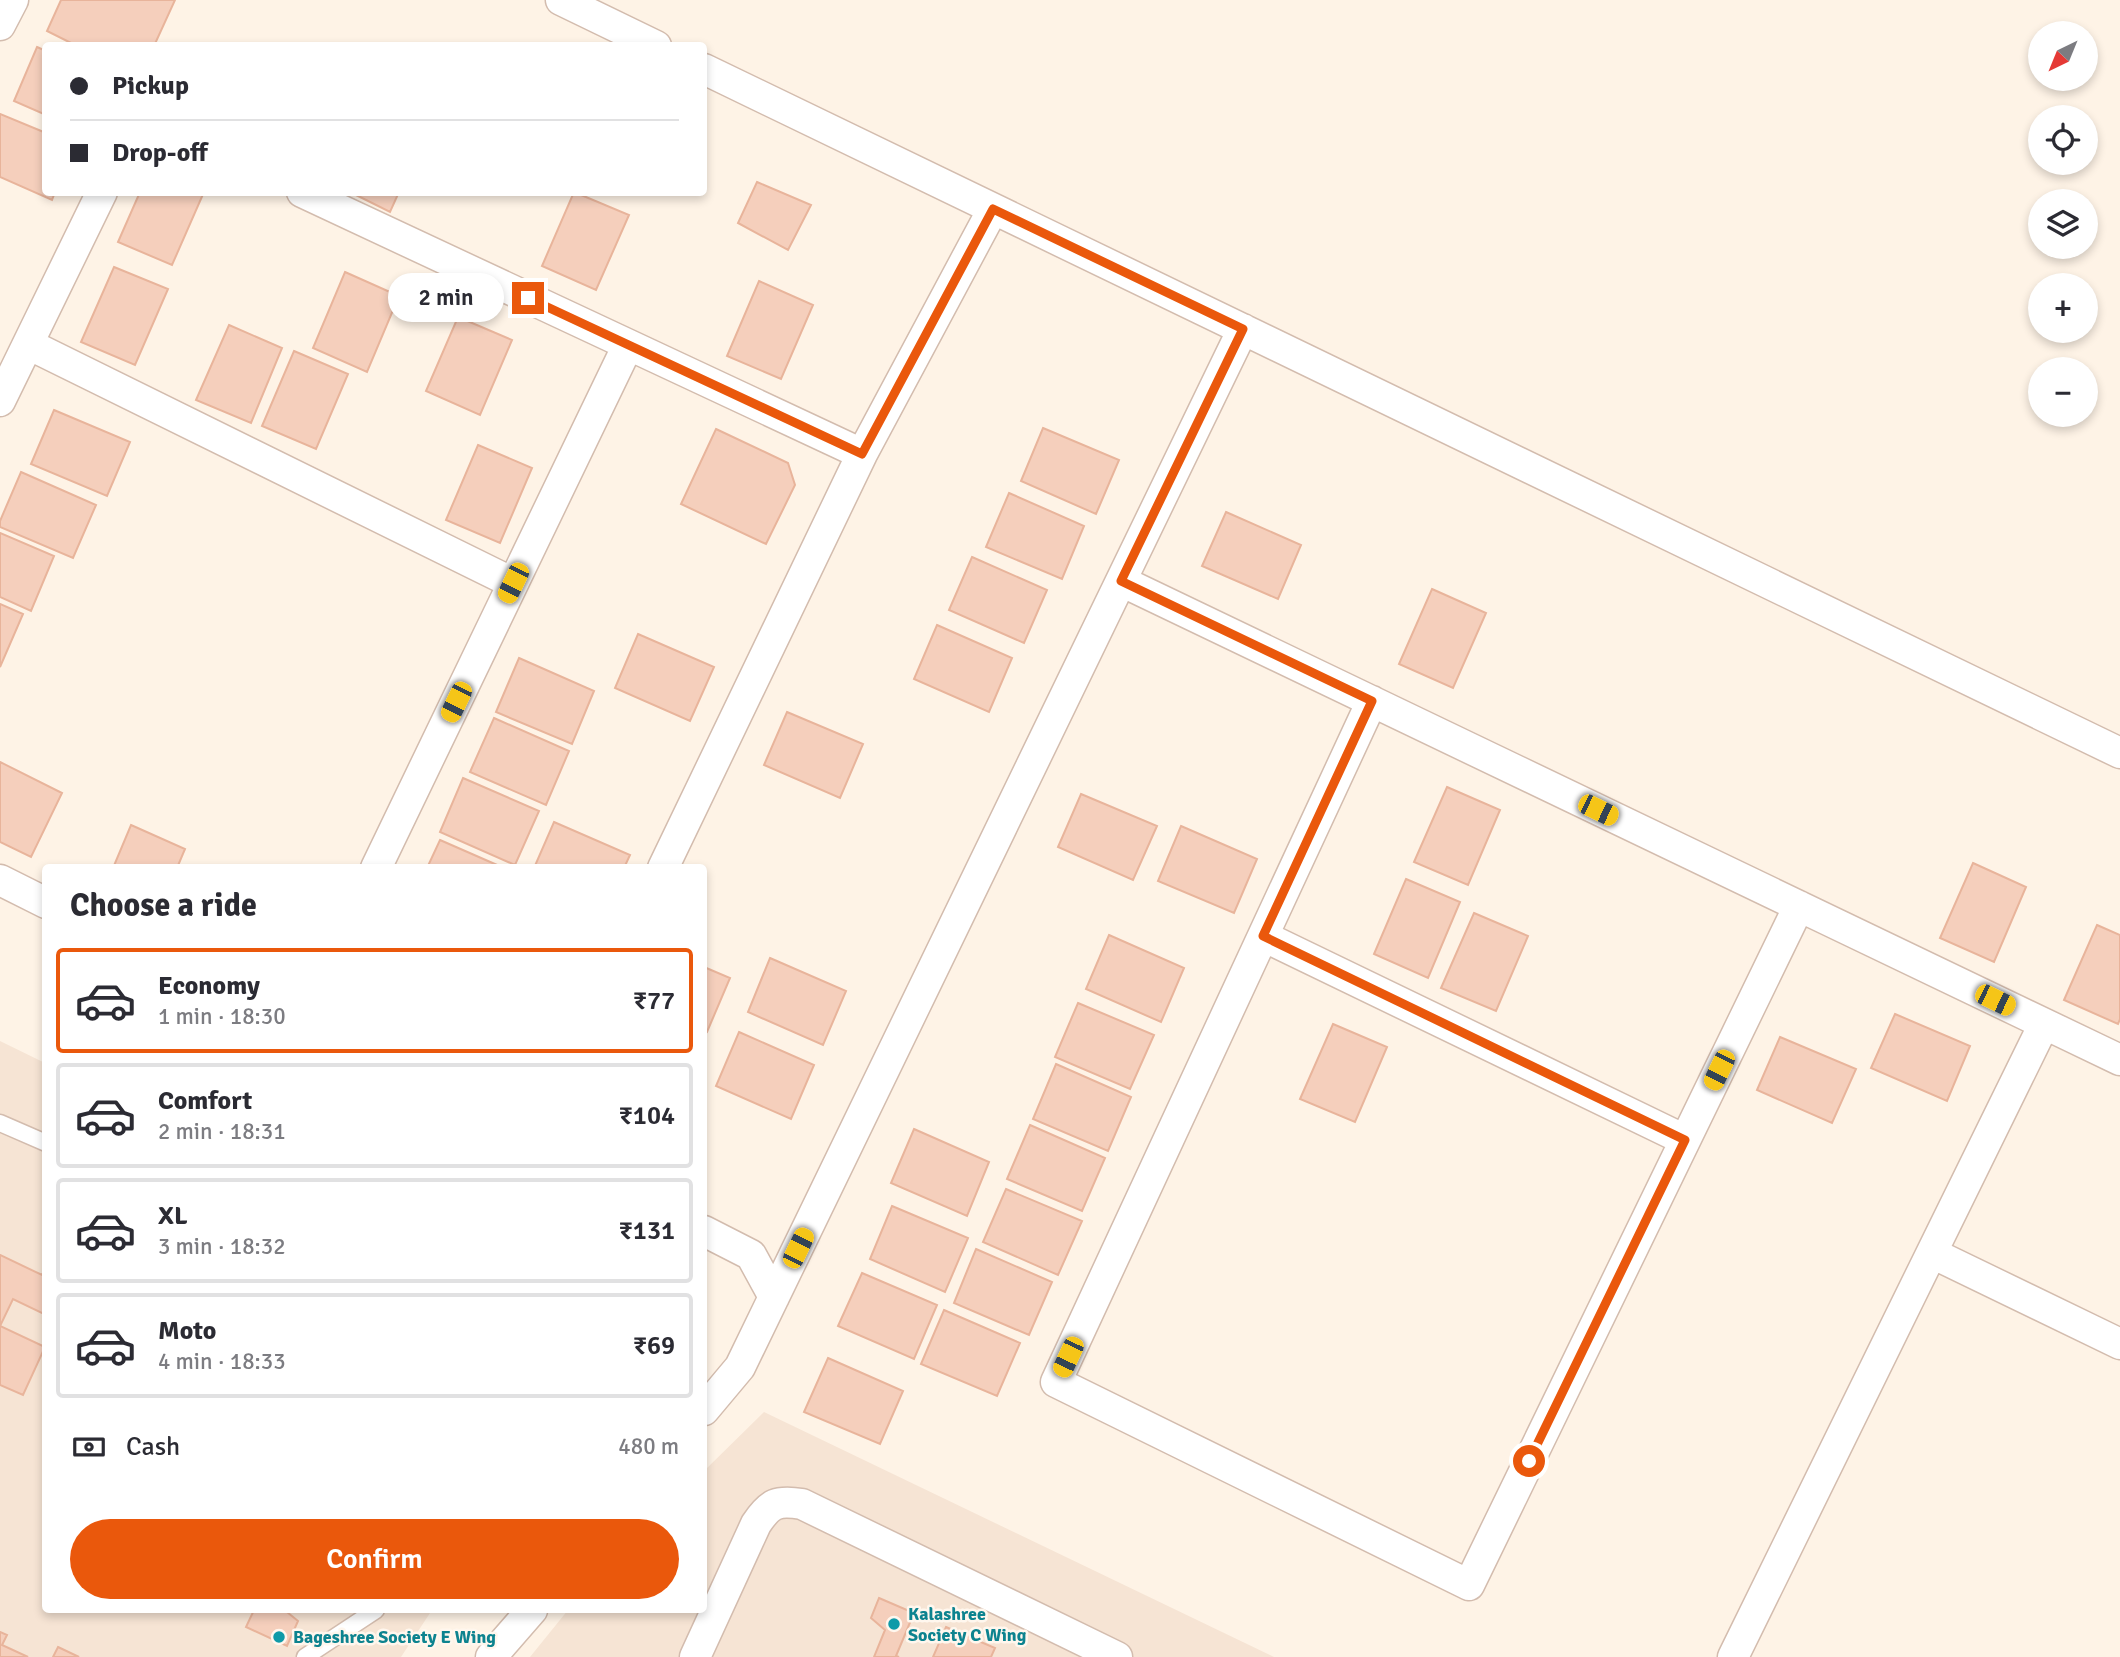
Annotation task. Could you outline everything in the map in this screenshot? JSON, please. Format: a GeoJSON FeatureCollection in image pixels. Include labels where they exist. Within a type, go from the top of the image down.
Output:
{"type":"FeatureCollection","features":[{"type":"Feature","properties":{"kind":"street"},"geometry":{"type":"LineString","coordinates":[[0,25],[13,0]]}},
{"type":"Feature","properties":{"kind":"street"},"geometry":{"type":"LineString","coordinates":[[561,0],[648,42]]}},
{"type":"Feature","properties":{"kind":"street"},"geometry":{"type":"LineString","coordinates":[[707,70],[2120,753]]}},
{"type":"Feature","properties":{"kind":"street"},"geometry":{"type":"LineString","coordinates":[[0,401],[100,196]]}},
{"type":"Feature","properties":{"kind":"street"},"geometry":{"type":"LineString","coordinates":[[311,196],[862,454]]}},
{"type":"Feature","properties":{"kind":"street"},"geometry":{"type":"LineString","coordinates":[[665,864],[862,454],[993,209]]}},
{"type":"Feature","properties":{"kind":"street"},"geometry":{"type":"LineString","coordinates":[[707,1406],[740,1367],[1243,329]]}},
{"type":"Feature","properties":{"kind":"street"},"geometry":{"type":"LineString","coordinates":[[28,344],[513,583]]}},
{"type":"Feature","properties":{"kind":"street"},"geometry":{"type":"LineString","coordinates":[[378,864],[628,345]]}},
{"type":"Feature","properties":{"kind":"street"},"geometry":{"type":"LineString","coordinates":[[1121,581],[2120,1060]]}},
{"type":"Feature","properties":{"kind":"street"},"geometry":{"type":"LineString","coordinates":[[1372,701],[1056,1382],[1469,1585],[1799,906]]}},
{"type":"Feature","properties":{"kind":"street"},"geometry":{"type":"LineString","coordinates":[[0,880],[42,901]]}},
{"type":"Feature","properties":{"kind":"street"},"geometry":{"type":"LineString","coordinates":[[1263,936],[1685,1140]]}},
{"type":"Feature","properties":{"kind":"street"},"geometry":{"type":"LineString","coordinates":[[1733,1657],[2045,1024]]}},
{"type":"Feature","properties":{"kind":"street"},"geometry":{"type":"LineString","coordinates":[[707,1233],[751,1255],[774,1297]]}},
{"type":"Feature","properties":{"kind":"street"},"geometry":{"type":"LineString","coordinates":[[1932,1252],[2120,1343]]}},
{"type":"Feature","properties":{"kind":"street"},"geometry":{"type":"LineString","coordinates":[[695,1657],[756,1524],[765,1510],[782,1501],[802,1504],[1117,1657]]}},
{"type":"Feature","properties":{"kind":"street"},"geometry":{"type":"LineString","coordinates":[[491,1657],[529,1613]]}},
{"type":"Feature","properties":{"kind":"lane"},"geometry":{"type":"LineString","coordinates":[[0,1123],[42,1141]]}},
{"type":"Feature","properties":{"kind":"lane"},"geometry":{"type":"LineString","coordinates":[[305,1657],[371,1613]]}},
{"type":"Feature","properties":{"kind":"shaded area"},"geometry":{"type":"Polygon","coordinates":[[[0,1041],[42,1062],[42,1613],[430,1613],[401,1657],[0,1657],[0,1041]]]}},
{"type":"Feature","properties":{"kind":"shaded area"},"geometry":{"type":"Polygon","coordinates":[[[764,1412],[1274,1657],[530,1657],[566,1613],[707,1613],[707,1468],[764,1412]]]}},
{"type":"Feature","properties":{"kind":"building"},"geometry":{"type":"Polygon","coordinates":[[[61,0],[175,0],[156,42],[69,42],[47,31],[61,0]]]}},
{"type":"Feature","properties":{"kind":"building"},"geometry":{"type":"Polygon","coordinates":[[[37,47],[42,49],[42,113],[14,101],[37,47]]]}},
{"type":"Feature","properties":{"kind":"building"},"geometry":{"type":"Polygon","coordinates":[[[0,114],[42,131],[42,196],[0,177],[0,114]]]}},
{"type":"Feature","properties":{"kind":"building"},"geometry":{"type":"Polygon","coordinates":[[[757,182],[811,205],[788,250],[738,223],[757,182]]]}},
{"type":"Feature","properties":{"kind":"building"},"geometry":{"type":"Polygon","coordinates":[[[138,196],[202,196],[172,265],[118,242],[138,196]]]}},
{"type":"Feature","properties":{"kind":"building"},"geometry":{"type":"Polygon","coordinates":[[[358,196],[397,196],[390,212],[358,196]]]}},
{"type":"Feature","properties":{"kind":"building"},"geometry":{"type":"Polygon","coordinates":[[[572,196],[584,196],[629,215],[596,290],[542,266],[572,196]]]}},
{"type":"Feature","properties":{"kind":"building"},"geometry":{"type":"Polygon","coordinates":[[[114,267],[168,289],[135,365],[81,342],[114,267]]]}},
{"type":"Feature","properties":{"kind":"building"},"geometry":{"type":"Polygon","coordinates":[[[345,272],[399,296],[367,372],[313,348],[345,272]]]}},
{"type":"Feature","properties":{"kind":"building"},"geometry":{"type":"Polygon","coordinates":[[[759,281],[813,305],[781,379],[727,356],[759,281]]]}},
{"type":"Feature","properties":{"kind":"building"},"geometry":{"type":"Polygon","coordinates":[[[458,317],[512,340],[480,415],[426,391],[458,317]]]}},
{"type":"Feature","properties":{"kind":"building"},"geometry":{"type":"Polygon","coordinates":[[[229,325],[282,348],[251,423],[196,400],[229,325]]]}},
{"type":"Feature","properties":{"kind":"building"},"geometry":{"type":"Polygon","coordinates":[[[294,351],[348,374],[316,449],[262,426],[294,351]]]}},
{"type":"Feature","properties":{"kind":"building"},"geometry":{"type":"Polygon","coordinates":[[[54,410],[130,442],[107,496],[31,464],[54,410]]]}},
{"type":"Feature","properties":{"kind":"building"},"geometry":{"type":"Polygon","coordinates":[[[1043,428],[1119,460],[1096,514],[1021,481],[1043,428]]]}},
{"type":"Feature","properties":{"kind":"building"},"geometry":{"type":"Polygon","coordinates":[[[716,429],[788,463],[795,485],[766,544],[681,504],[716,429]]]}},
{"type":"Feature","properties":{"kind":"building"},"geometry":{"type":"Polygon","coordinates":[[[478,445],[532,468],[500,543],[446,520],[478,445]]]}},
{"type":"Feature","properties":{"kind":"building"},"geometry":{"type":"Polygon","coordinates":[[[21,472],[96,505],[73,558],[0,527],[0,521],[21,472]]]}},
{"type":"Feature","properties":{"kind":"building"},"geometry":{"type":"Polygon","coordinates":[[[1009,493],[1084,526],[1062,579],[986,547],[1009,493]]]}},
{"type":"Feature","properties":{"kind":"building"},"geometry":{"type":"Polygon","coordinates":[[[1226,512],[1301,545],[1278,599],[1202,566],[1226,512]]]}},
{"type":"Feature","properties":{"kind":"building"},"geometry":{"type":"Polygon","coordinates":[[[0,533],[54,556],[31,611],[0,597],[0,533]]]}},
{"type":"Feature","properties":{"kind":"building"},"geometry":{"type":"Polygon","coordinates":[[[972,557],[1047,590],[1024,643],[949,610],[972,557]]]}},
{"type":"Feature","properties":{"kind":"building"},"geometry":{"type":"Polygon","coordinates":[[[1432,589],[1486,613],[1453,688],[1399,664],[1432,589]]]}},
{"type":"Feature","properties":{"kind":"building"},"geometry":{"type":"Polygon","coordinates":[[[0,604],[23,614],[0,667],[0,604]]]}},
{"type":"Feature","properties":{"kind":"building"},"geometry":{"type":"Polygon","coordinates":[[[937,625],[1012,658],[989,712],[914,679],[937,625]]]}},
{"type":"Feature","properties":{"kind":"building"},"geometry":{"type":"Polygon","coordinates":[[[638,634],[714,667],[690,721],[615,688],[638,634]]]}},
{"type":"Feature","properties":{"kind":"building"},"geometry":{"type":"Polygon","coordinates":[[[519,658],[594,691],[572,744],[496,712],[519,658]]]}},
{"type":"Feature","properties":{"kind":"building"},"geometry":{"type":"Polygon","coordinates":[[[787,712],[863,744],[840,798],[764,765],[787,712]]]}},
{"type":"Feature","properties":{"kind":"building"},"geometry":{"type":"Polygon","coordinates":[[[494,718],[569,751],[546,805],[470,772],[494,718]]]}},
{"type":"Feature","properties":{"kind":"building"},"geometry":{"type":"Polygon","coordinates":[[[0,762],[62,793],[31,857],[0,842],[0,762]]]}},
{"type":"Feature","properties":{"kind":"building"},"geometry":{"type":"Polygon","coordinates":[[[463,778],[539,811],[515,864],[440,832],[463,778]]]}},
{"type":"Feature","properties":{"kind":"building"},"geometry":{"type":"Polygon","coordinates":[[[1447,787],[1500,810],[1468,885],[1414,862],[1447,787]]]}},
{"type":"Feature","properties":{"kind":"building"},"geometry":{"type":"Polygon","coordinates":[[[1081,794],[1157,826],[1133,880],[1058,847],[1081,794]]]}},
{"type":"Feature","properties":{"kind":"building"},"geometry":{"type":"Polygon","coordinates":[[[554,822],[630,855],[626,864],[536,864],[554,822]]]}},
{"type":"Feature","properties":{"kind":"building"},"geometry":{"type":"Polygon","coordinates":[[[131,825],[185,849],[179,864],[115,864],[131,825]]]}},
{"type":"Feature","properties":{"kind":"building"},"geometry":{"type":"Polygon","coordinates":[[[1181,826],[1257,859],[1234,913],[1158,881],[1181,826]]]}},
{"type":"Feature","properties":{"kind":"building"},"geometry":{"type":"Polygon","coordinates":[[[440,840],[495,864],[429,864],[440,840]]]}},
{"type":"Feature","properties":{"kind":"building"},"geometry":{"type":"Polygon","coordinates":[[[1973,863],[2026,887],[1994,962],[1940,938],[1973,863]]]}},
{"type":"Feature","properties":{"kind":"building"},"geometry":{"type":"Polygon","coordinates":[[[1406,879],[1460,902],[1428,978],[1374,954],[1406,879]]]}},
{"type":"Feature","properties":{"kind":"building"},"geometry":{"type":"Polygon","coordinates":[[[1474,913],[1528,936],[1496,1011],[1441,988],[1474,913]]]}},
{"type":"Feature","properties":{"kind":"building"},"geometry":{"type":"Polygon","coordinates":[[[2097,925],[2120,935],[2118,1024],[2064,1000],[2097,925]]]}},
{"type":"Feature","properties":{"kind":"building"},"geometry":{"type":"Polygon","coordinates":[[[1109,935],[1184,968],[1161,1022],[1086,989],[1109,935]]]}},
{"type":"Feature","properties":{"kind":"building"},"geometry":{"type":"Polygon","coordinates":[[[770,958],[846,991],[823,1045],[748,1012],[770,958]]]}},
{"type":"Feature","properties":{"kind":"building"},"geometry":{"type":"Polygon","coordinates":[[[707,968],[730,978],[707,1032],[707,968]]]}},
{"type":"Feature","properties":{"kind":"building"},"geometry":{"type":"Polygon","coordinates":[[[1078,1003],[1154,1035],[1130,1089],[1055,1057],[1078,1003]]]}},
{"type":"Feature","properties":{"kind":"building"},"geometry":{"type":"Polygon","coordinates":[[[1895,1014],[1970,1046],[1947,1101],[1871,1068],[1895,1014]]]}},
{"type":"Feature","properties":{"kind":"building"},"geometry":{"type":"Polygon","coordinates":[[[1333,1024],[1387,1047],[1355,1122],[1300,1099],[1333,1024]]]}},
{"type":"Feature","properties":{"kind":"building"},"geometry":{"type":"Polygon","coordinates":[[[739,1032],[814,1065],[791,1119],[716,1086],[739,1032]]]}},
{"type":"Feature","properties":{"kind":"building"},"geometry":{"type":"Polygon","coordinates":[[[1780,1037],[1856,1069],[1832,1123],[1757,1090],[1780,1037]]]}},
{"type":"Feature","properties":{"kind":"building"},"geometry":{"type":"Polygon","coordinates":[[[1056,1064],[1131,1097],[1108,1151],[1033,1119],[1056,1064]]]}},
{"type":"Feature","properties":{"kind":"building"},"geometry":{"type":"Polygon","coordinates":[[[1030,1125],[1105,1158],[1082,1211],[1007,1179],[1030,1125]]]}},
{"type":"Feature","properties":{"kind":"building"},"geometry":{"type":"Polygon","coordinates":[[[914,1129],[989,1162],[967,1216],[891,1183],[914,1129]]]}},
{"type":"Feature","properties":{"kind":"building"},"geometry":{"type":"Polygon","coordinates":[[[1006,1189],[1082,1221],[1058,1275],[983,1242],[1006,1189]]]}},
{"type":"Feature","properties":{"kind":"building"},"geometry":{"type":"Polygon","coordinates":[[[892,1206],[968,1238],[945,1292],[870,1259],[892,1206]]]}},
{"type":"Feature","properties":{"kind":"building"},"geometry":{"type":"Polygon","coordinates":[[[976,1249],[1052,1282],[1029,1335],[954,1303],[976,1249]]]}},
{"type":"Feature","properties":{"kind":"building"},"geometry":{"type":"Polygon","coordinates":[[[0,1255],[42,1275],[42,1313],[13,1299],[0,1326],[0,1255]]]}},
{"type":"Feature","properties":{"kind":"building"},"geometry":{"type":"Polygon","coordinates":[[[862,1273],[937,1305],[914,1359],[838,1326],[862,1273]]]}},
{"type":"Feature","properties":{"kind":"building"},"geometry":{"type":"Polygon","coordinates":[[[944,1310],[1020,1343],[997,1396],[921,1364],[944,1310]]]}},
{"type":"Feature","properties":{"kind":"building"},"geometry":{"type":"Polygon","coordinates":[[[0,1326],[42,1346],[42,1354],[23,1395],[0,1385],[0,1326]]]}},
{"type":"Feature","properties":{"kind":"building"},"geometry":{"type":"Polygon","coordinates":[[[828,1358],[903,1391],[880,1444],[804,1412],[828,1358]]]}},
{"type":"Feature","properties":{"kind":"building","name":"Kalashree Society C Wing"},"geometry":{"type":"Polygon","coordinates":[[[879,1598],[914,1613],[896,1656],[899,1657],[874,1657],[885,1630],[871,1618],[879,1598]]]}},
{"type":"Feature","properties":{"kind":"building","name":"Bageshree Society E Wing"},"geometry":{"type":"Polygon","coordinates":[[[253,1613],[288,1613],[298,1621],[287,1646],[246,1627],[253,1613]]]}},
{"type":"Feature","properties":{"kind":"building","name":"Kalashree Society C Wing"},"geometry":{"type":"Polygon","coordinates":[[[946,1627],[995,1648],[991,1657],[933,1657],[946,1627]]]}},
{"type":"Feature","properties":{"kind":"building"},"geometry":{"type":"Polygon","coordinates":[[[0,1632],[7,1635],[2,1645],[28,1657],[0,1657],[0,1632]]]}},
{"type":"Feature","properties":{"kind":"building"},"geometry":{"type":"Polygon","coordinates":[[[58,1647],[79,1657],[53,1657],[58,1647]]]}},
{"type":"Feature","properties":{"kind":"place","name":"Kalashree Society C Wing"},"geometry":{"type":"Point","coordinates":[894,1624]}},
{"type":"Feature","properties":{"kind":"place","name":"Bageshree Society E Wing"},"geometry":{"type":"Point","coordinates":[279,1637]}},
{"type":"Feature","properties":{"kind":"route"},"geometry":{"type":"LineString","coordinates":[[528,298],[862,454],[993,209],[1243,329],[1121,581],[1372,701],[1263,936],[1685,1140],[1529,1461]]}}]}
